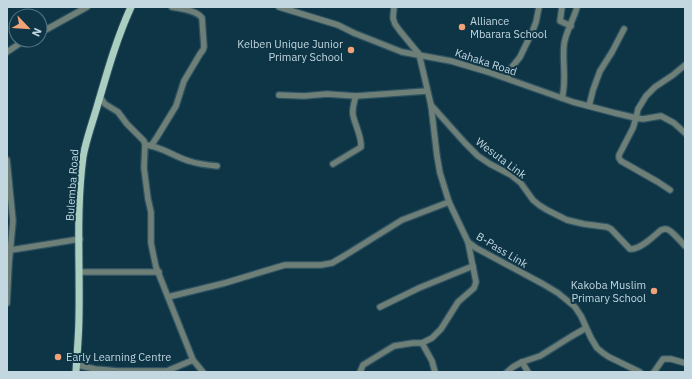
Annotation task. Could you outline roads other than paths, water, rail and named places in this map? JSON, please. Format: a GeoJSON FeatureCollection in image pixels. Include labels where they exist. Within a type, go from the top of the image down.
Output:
{"type":"FeatureCollection","features":[{"type":"Feature","properties":{"kind":"main road","name":"Bulemba Road"},"geometry":{"type":"LineString","coordinates":[[76,369],[79,329],[80,209],[84,156],[88,135],[113,51],[131,7]]}},
{"type":"Feature","properties":{"kind":"street"},"geometry":{"type":"LineString","coordinates":[[48,29],[87,7]]}},
{"type":"Feature","properties":{"kind":"street"},"geometry":{"type":"LineString","coordinates":[[172,7],[194,12],[201,16],[204,47],[184,81],[173,111],[148,145],[144,168],[151,212],[151,244],[153,253],[168,297],[193,360],[203,372]]}},
{"type":"Feature","properties":{"kind":"street","name":"Kahaka Road"},"geometry":{"type":"LineString","coordinates":[[279,7],[338,25],[402,52],[451,61],[589,106],[643,119],[661,116],[674,123],[685,132]]}},
{"type":"Feature","properties":{"kind":"street","name":"B-Pass Link"},"geometry":{"type":"LineString","coordinates":[[394,7],[393,13],[395,24],[419,54],[431,105],[440,173],[449,202],[468,242],[476,248],[558,293],[575,307],[581,316],[591,338],[603,353],[630,370],[640,372]]}},
{"type":"Feature","properties":{"kind":"street"},"geometry":{"type":"LineString","coordinates":[[507,78],[512,67],[520,57],[533,30],[536,22],[538,7]]}},
{"type":"Feature","properties":{"kind":"street"},"geometry":{"type":"LineString","coordinates":[[562,7],[560,21],[571,26]]}},
{"type":"Feature","properties":{"kind":"street"},"geometry":{"type":"LineString","coordinates":[[562,98],[565,90],[563,53],[564,43],[577,7]]}},
{"type":"Feature","properties":{"kind":"street"},"geometry":{"type":"LineString","coordinates":[[589,106],[600,71],[624,29]]}},
{"type":"Feature","properties":{"kind":"street"},"geometry":{"type":"LineString","coordinates":[[670,190],[621,161],[619,155],[633,128],[638,108],[651,91],[685,65]]}},
{"type":"Feature","properties":{"kind":"street"},"geometry":{"type":"LineString","coordinates":[[280,95],[304,96],[328,94],[356,96],[427,91]]}},
{"type":"Feature","properties":{"kind":"street"},"geometry":{"type":"LineString","coordinates":[[333,164],[361,147],[361,142],[353,116],[353,107],[356,96]]}},
{"type":"Feature","properties":{"kind":"street"},"geometry":{"type":"LineString","coordinates":[[100,97],[105,104],[121,116],[148,145],[188,161],[216,166]]}},
{"type":"Feature","properties":{"kind":"street","name":"Wesuta Link"},"geometry":{"type":"LineString","coordinates":[[431,105],[478,156],[511,175],[520,182],[533,200],[546,210],[567,220],[607,227],[611,229],[630,249],[636,249],[665,228],[675,235],[685,246]]}},
{"type":"Feature","properties":{"kind":"street"},"geometry":{"type":"LineString","coordinates":[[7,160],[13,221],[7,304]]}},
{"type":"Feature","properties":{"kind":"street"},"geometry":{"type":"LineString","coordinates":[[168,297],[225,283],[285,265],[321,265],[332,263],[402,220],[449,202]]}},
{"type":"Feature","properties":{"kind":"street"},"geometry":{"type":"LineString","coordinates":[[7,217],[13,221]]}},
{"type":"Feature","properties":{"kind":"street"},"geometry":{"type":"LineString","coordinates":[[11,250],[80,239]]}},
{"type":"Feature","properties":{"kind":"street"},"geometry":{"type":"LineString","coordinates":[[360,372],[363,365],[394,346],[427,342],[436,335],[458,302],[474,288],[476,282],[468,242]]}},
{"type":"Feature","properties":{"kind":"street"},"geometry":{"type":"LineString","coordinates":[[380,307],[419,288],[473,266]]}},
{"type":"Feature","properties":{"kind":"street"},"geometry":{"type":"LineString","coordinates":[[79,272],[159,272]]}},
{"type":"Feature","properties":{"kind":"street"},"geometry":{"type":"LineString","coordinates":[[506,372],[522,362],[540,356],[586,328]]}},
{"type":"Feature","properties":{"kind":"street"},"geometry":{"type":"LineString","coordinates":[[422,343],[432,361],[435,372]]}},
{"type":"Feature","properties":{"kind":"street"},"geometry":{"type":"LineString","coordinates":[[654,372],[663,359],[671,359],[685,363]]}},
{"type":"Feature","properties":{"kind":"street"},"geometry":{"type":"LineString","coordinates":[[76,369],[167,372],[193,360]]}},
{"type":"Feature","properties":{"kind":"street"},"geometry":{"type":"LineString","coordinates":[[522,362],[528,372]]}},
{"type":"Feature","properties":{"kind":"place","name":"Alliance Mbarara School"},"geometry":{"type":"Point","coordinates":[462,27]}},
{"type":"Feature","properties":{"kind":"place","name":"Kelben Unique Junior Primary School"},"geometry":{"type":"Point","coordinates":[351,50]}},
{"type":"Feature","properties":{"kind":"place","name":"Kakoba Muslim Primary School"},"geometry":{"type":"Point","coordinates":[654,291]}},
{"type":"Feature","properties":{"kind":"place","name":"Early Learning Centre"},"geometry":{"type":"Point","coordinates":[58,357]}}]}
